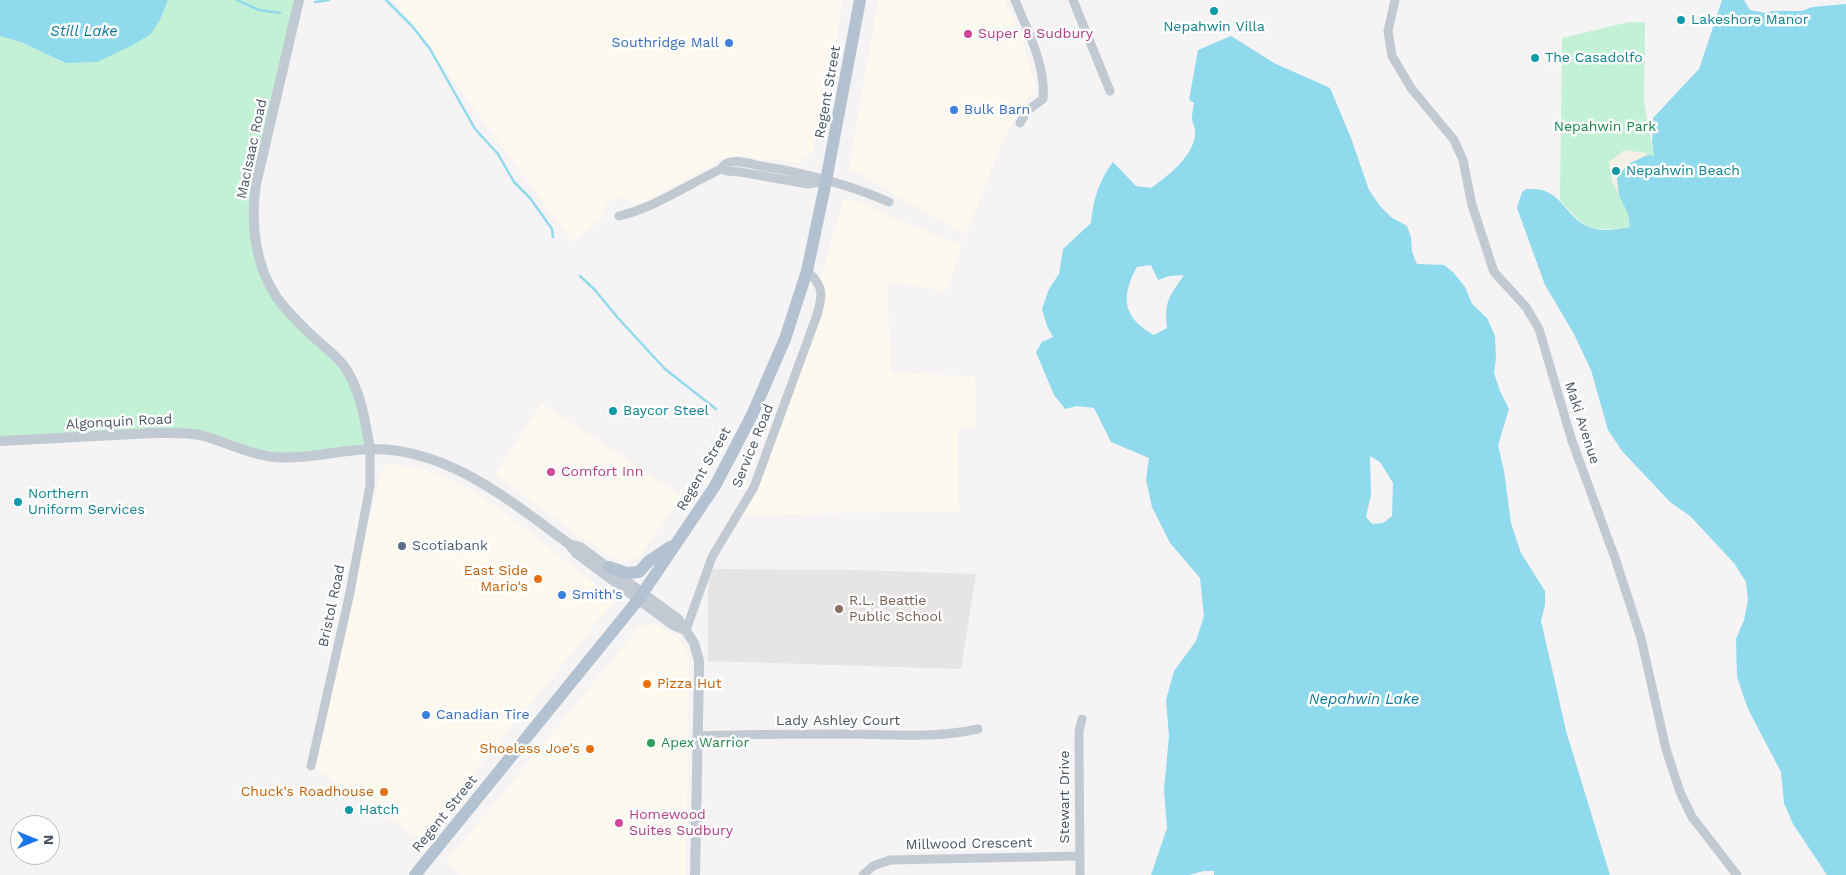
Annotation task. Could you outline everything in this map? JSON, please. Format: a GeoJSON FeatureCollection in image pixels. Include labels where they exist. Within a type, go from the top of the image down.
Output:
{"type":"FeatureCollection","features":[{"type":"Feature","properties":{"kind":"main road","name":"Regent Street"},"geometry":{"type":"LineString","coordinates":[[415,875],[641,596],[715,486],[752,415],[784,339],[807,271],[860,0]]}},
{"type":"Feature","properties":{"kind":"main road"},"geometry":{"type":"LineString","coordinates":[[609,567],[626,573],[639,572],[649,561],[676,543]]}},
{"type":"Feature","properties":{"kind":"street","name":"MacIsaac Road"},"geometry":{"type":"LineString","coordinates":[[299,0],[256,184],[253,205],[254,235],[264,271],[277,298],[306,330],[333,354],[352,380],[364,417],[370,449]]}},
{"type":"Feature","properties":{"kind":"street"},"geometry":{"type":"LineString","coordinates":[[1015,0],[1042,73],[1044,88],[1043,99],[1027,111],[1020,123]]}},
{"type":"Feature","properties":{"kind":"street"},"geometry":{"type":"LineString","coordinates":[[1073,0],[1110,91]]}},
{"type":"Feature","properties":{"kind":"street","name":"Maki Avenue"},"geometry":{"type":"LineString","coordinates":[[1396,0],[1388,31],[1392,56],[1411,88],[1454,140],[1463,160],[1472,205],[1494,272],[1526,306],[1539,329],[1572,442],[1615,558],[1640,638],[1666,750],[1680,792],[1692,817],[1732,873]]}},
{"type":"Feature","properties":{"kind":"street"},"geometry":{"type":"LineString","coordinates":[[619,216],[651,206],[721,169],[808,184],[826,181],[862,191],[889,202]]}},
{"type":"Feature","properties":{"kind":"street","name":"Service Road"},"geometry":{"type":"LineString","coordinates":[[686,630],[712,557],[754,487],[817,315],[822,298],[819,283],[807,271]]}},
{"type":"Feature","properties":{"kind":"street","name":"Algonquin Road"},"geometry":{"type":"LineString","coordinates":[[0,441],[154,432],[200,436],[254,453],[293,458],[370,449],[411,453],[444,464],[478,480],[569,544],[576,553],[641,596]]}},
{"type":"Feature","properties":{"kind":"street","name":"Bristol Road"},"geometry":{"type":"LineString","coordinates":[[311,766],[349,597],[370,486],[370,449]]}},
{"type":"Feature","properties":{"kind":"street","name":"Algonquin Road"},"geometry":{"type":"LineString","coordinates":[[569,544],[580,547],[609,567],[641,596]]}},
{"type":"Feature","properties":{"kind":"street"},"geometry":{"type":"LineString","coordinates":[[641,596],[673,624],[686,630],[694,643],[699,661],[695,875]]}},
{"type":"Feature","properties":{"kind":"street","name":"Stewart Drive"},"geometry":{"type":"LineString","coordinates":[[1080,875],[1078,742],[1082,719]]}},
{"type":"Feature","properties":{"kind":"street","name":"Lady Ashley Court"},"geometry":{"type":"LineString","coordinates":[[698,736],[778,734],[927,735],[978,729]]}},
{"type":"Feature","properties":{"kind":"street","name":"Millwood Crescent"},"geometry":{"type":"LineString","coordinates":[[863,875],[873,866],[890,860],[1080,856]]}},
{"type":"Feature","properties":{"kind":"shaded area"},"geometry":{"type":"Polygon","coordinates":[[[394,0],[842,0],[834,58],[820,112],[813,151],[800,163],[737,156],[724,158],[644,203],[634,204],[623,197],[611,199],[604,208],[603,217],[573,243],[394,0]]]}},
{"type":"Feature","properties":{"kind":"shaded area"},"geometry":{"type":"Polygon","coordinates":[[[878,0],[1005,0],[1022,40],[1036,86],[1004,137],[966,235],[849,168],[878,0]]]}},
{"type":"Feature","properties":{"kind":"shaded area"},"geometry":{"type":"Polygon","coordinates":[[[844,199],[864,203],[891,217],[962,245],[946,291],[887,282],[891,373],[975,376],[976,428],[958,428],[959,511],[737,515],[754,487],[822,298],[819,283],[844,199]]]}},
{"type":"Feature","properties":{"kind":"shaded area"},"geometry":{"type":"Polygon","coordinates":[[[542,403],[682,496],[639,558],[620,562],[575,533],[495,474],[542,403]]]}},
{"type":"Feature","properties":{"kind":"shaded area"},"geometry":{"type":"Polygon","coordinates":[[[387,464],[408,466],[436,473],[470,489],[516,521],[615,600],[420,839],[311,766],[381,472],[387,464]]]}},
{"type":"Feature","properties":{"kind":"shaded area","name":"R.L. Beattie Public School"},"geometry":{"type":"Polygon","coordinates":[[[708,569],[855,570],[976,574],[961,669],[708,661],[708,569]]]}},
{"type":"Feature","properties":{"kind":"shaded area"},"geometry":{"type":"Polygon","coordinates":[[[656,624],[677,638],[685,647],[689,658],[686,875],[461,875],[446,862],[640,626],[656,624]]]}},
{"type":"Feature","properties":{"kind":"green space"},"geometry":{"type":"Polygon","coordinates":[[[168,0],[299,0],[273,114],[253,227],[277,298],[333,354],[355,387],[370,449],[293,458],[201,435],[0,441],[0,36],[21,42],[64,63],[161,18],[168,0]]]}},
{"type":"Feature","properties":{"kind":"green space","name":"Nepahwin Park"},"geometry":{"type":"Polygon","coordinates":[[[1629,22],[1645,22],[1644,102],[1654,157],[1619,195],[1628,214],[1630,227],[1597,229],[1583,223],[1560,200],[1562,38],[1629,22]]]}},
{"type":"Feature","properties":{"kind":"sand","name":"Nepahwin Beach"},"geometry":{"type":"Polygon","coordinates":[[[1624,150],[1646,153],[1648,155],[1628,164],[1617,178],[1619,195],[1612,182],[1609,162],[1624,150]]]}},
{"type":"Feature","properties":{"kind":"water","name":"Still Lake"},"geometry":{"type":"Polygon","coordinates":[[[0,0],[168,0],[161,18],[151,34],[97,62],[65,63],[21,42],[0,36],[0,0]]]}},
{"type":"Feature","properties":{"kind":"water"},"geometry":{"type":"Polygon","coordinates":[[[1722,0],[1744,0],[1750,10],[1765,13],[1773,11],[1802,11],[1812,7],[1846,4],[1846,875],[1827,875],[1793,824],[1784,803],[1781,772],[1748,709],[1737,677],[1736,639],[1744,620],[1748,600],[1746,582],[1734,563],[1690,516],[1670,502],[1622,451],[1608,430],[1591,370],[1574,334],[1545,285],[1517,208],[1522,192],[1526,189],[1541,190],[1557,198],[1576,219],[1592,228],[1608,230],[1630,227],[1628,214],[1619,195],[1617,178],[1628,164],[1648,155],[1654,156],[1652,142],[1653,118],[1699,69],[1722,0]]]}},
{"type":"Feature","properties":{"kind":"water","name":"Nepahwin Lake"},"geometry":{"type":"Polygon","coordinates":[[[1231,36],[1274,63],[1330,88],[1351,138],[1369,190],[1380,206],[1391,217],[1407,226],[1411,237],[1412,252],[1417,264],[1444,265],[1453,272],[1465,287],[1472,304],[1487,318],[1495,336],[1496,358],[1494,373],[1509,409],[1498,445],[1504,471],[1511,523],[1521,553],[1545,591],[1545,605],[1541,621],[1566,731],[1610,875],[1214,875],[1214,871],[1204,871],[1189,875],[1151,875],[1167,828],[1164,790],[1169,736],[1166,700],[1174,671],[1196,641],[1204,616],[1200,578],[1170,543],[1152,507],[1146,480],[1149,458],[1111,442],[1094,408],[1077,406],[1065,409],[1054,395],[1036,352],[1042,342],[1053,337],[1047,326],[1042,309],[1049,289],[1059,274],[1063,249],[1091,223],[1093,206],[1098,191],[1104,176],[1113,162],[1136,186],[1151,188],[1180,164],[1191,148],[1195,130],[1192,119],[1194,103],[1189,100],[1198,50],[1231,36]],[[1151,265],[1137,267],[1128,288],[1127,297],[1131,314],[1136,321],[1154,335],[1167,328],[1167,305],[1184,275],[1169,276],[1158,280],[1151,265]],[[1370,456],[1371,494],[1366,517],[1372,524],[1383,523],[1392,516],[1393,483],[1380,462],[1370,456]]]}},
{"type":"Feature","properties":{"kind":"waterway"},"geometry":{"type":"LineString","coordinates":[[237,0],[259,10],[280,13]]}},
{"type":"Feature","properties":{"kind":"waterway"},"geometry":{"type":"LineString","coordinates":[[315,2],[329,0]]}},
{"type":"Feature","properties":{"kind":"waterway"},"geometry":{"type":"LineString","coordinates":[[386,0],[412,26],[430,49],[475,129],[498,154],[514,182],[530,198],[552,229],[553,237]]}},
{"type":"Feature","properties":{"kind":"waterway"},"geometry":{"type":"LineString","coordinates":[[580,276],[594,289],[665,369],[716,409]]}},
{"type":"Feature","properties":{"kind":"place","name":"Nepahwin Villa"},"geometry":{"type":"Point","coordinates":[1214,11]}},
{"type":"Feature","properties":{"kind":"place","name":"Lakeshore Manor"},"geometry":{"type":"Point","coordinates":[1681,20]}},
{"type":"Feature","properties":{"kind":"place","name":"Super 8 Sudbury"},"geometry":{"type":"Point","coordinates":[968,34]}},
{"type":"Feature","properties":{"kind":"place","name":"Southridge Mall"},"geometry":{"type":"Point","coordinates":[729,43]}},
{"type":"Feature","properties":{"kind":"place","name":"The Casadolfo"},"geometry":{"type":"Point","coordinates":[1535,58]}},
{"type":"Feature","properties":{"kind":"place","name":"Bulk Barn"},"geometry":{"type":"Point","coordinates":[954,110]}},
{"type":"Feature","properties":{"kind":"place","name":"Nepahwin Beach"},"geometry":{"type":"Point","coordinates":[1616,171]}},
{"type":"Feature","properties":{"kind":"place","name":"Baycor Steel"},"geometry":{"type":"Point","coordinates":[613,411]}},
{"type":"Feature","properties":{"kind":"place","name":"Comfort Inn"},"geometry":{"type":"Point","coordinates":[551,472]}},
{"type":"Feature","properties":{"kind":"place","name":"Northern Uniform Services"},"geometry":{"type":"Point","coordinates":[18,502]}},
{"type":"Feature","properties":{"kind":"place","name":"Scotiabank"},"geometry":{"type":"Point","coordinates":[402,546]}},
{"type":"Feature","properties":{"kind":"place","name":"East Side Mario's"},"geometry":{"type":"Point","coordinates":[538,579]}},
{"type":"Feature","properties":{"kind":"place","name":"Smith's"},"geometry":{"type":"Point","coordinates":[562,595]}},
{"type":"Feature","properties":{"kind":"place","name":"R.L. Beattie Public School"},"geometry":{"type":"Point","coordinates":[839,609]}},
{"type":"Feature","properties":{"kind":"place","name":"Pizza Hut"},"geometry":{"type":"Point","coordinates":[647,684]}},
{"type":"Feature","properties":{"kind":"place","name":"Canadian Tire"},"geometry":{"type":"Point","coordinates":[426,715]}},
{"type":"Feature","properties":{"kind":"place","name":"Apex Warrior"},"geometry":{"type":"Point","coordinates":[651,743]}},
{"type":"Feature","properties":{"kind":"place","name":"Shoeless Joe's"},"geometry":{"type":"Point","coordinates":[590,749]}},
{"type":"Feature","properties":{"kind":"place","name":"Chuck's Roadhouse"},"geometry":{"type":"Point","coordinates":[384,792]}},
{"type":"Feature","properties":{"kind":"place","name":"Hatch"},"geometry":{"type":"Point","coordinates":[349,810]}},
{"type":"Feature","properties":{"kind":"place","name":"Homewood Suites Sudbury"},"geometry":{"type":"Point","coordinates":[619,823]}}]}
